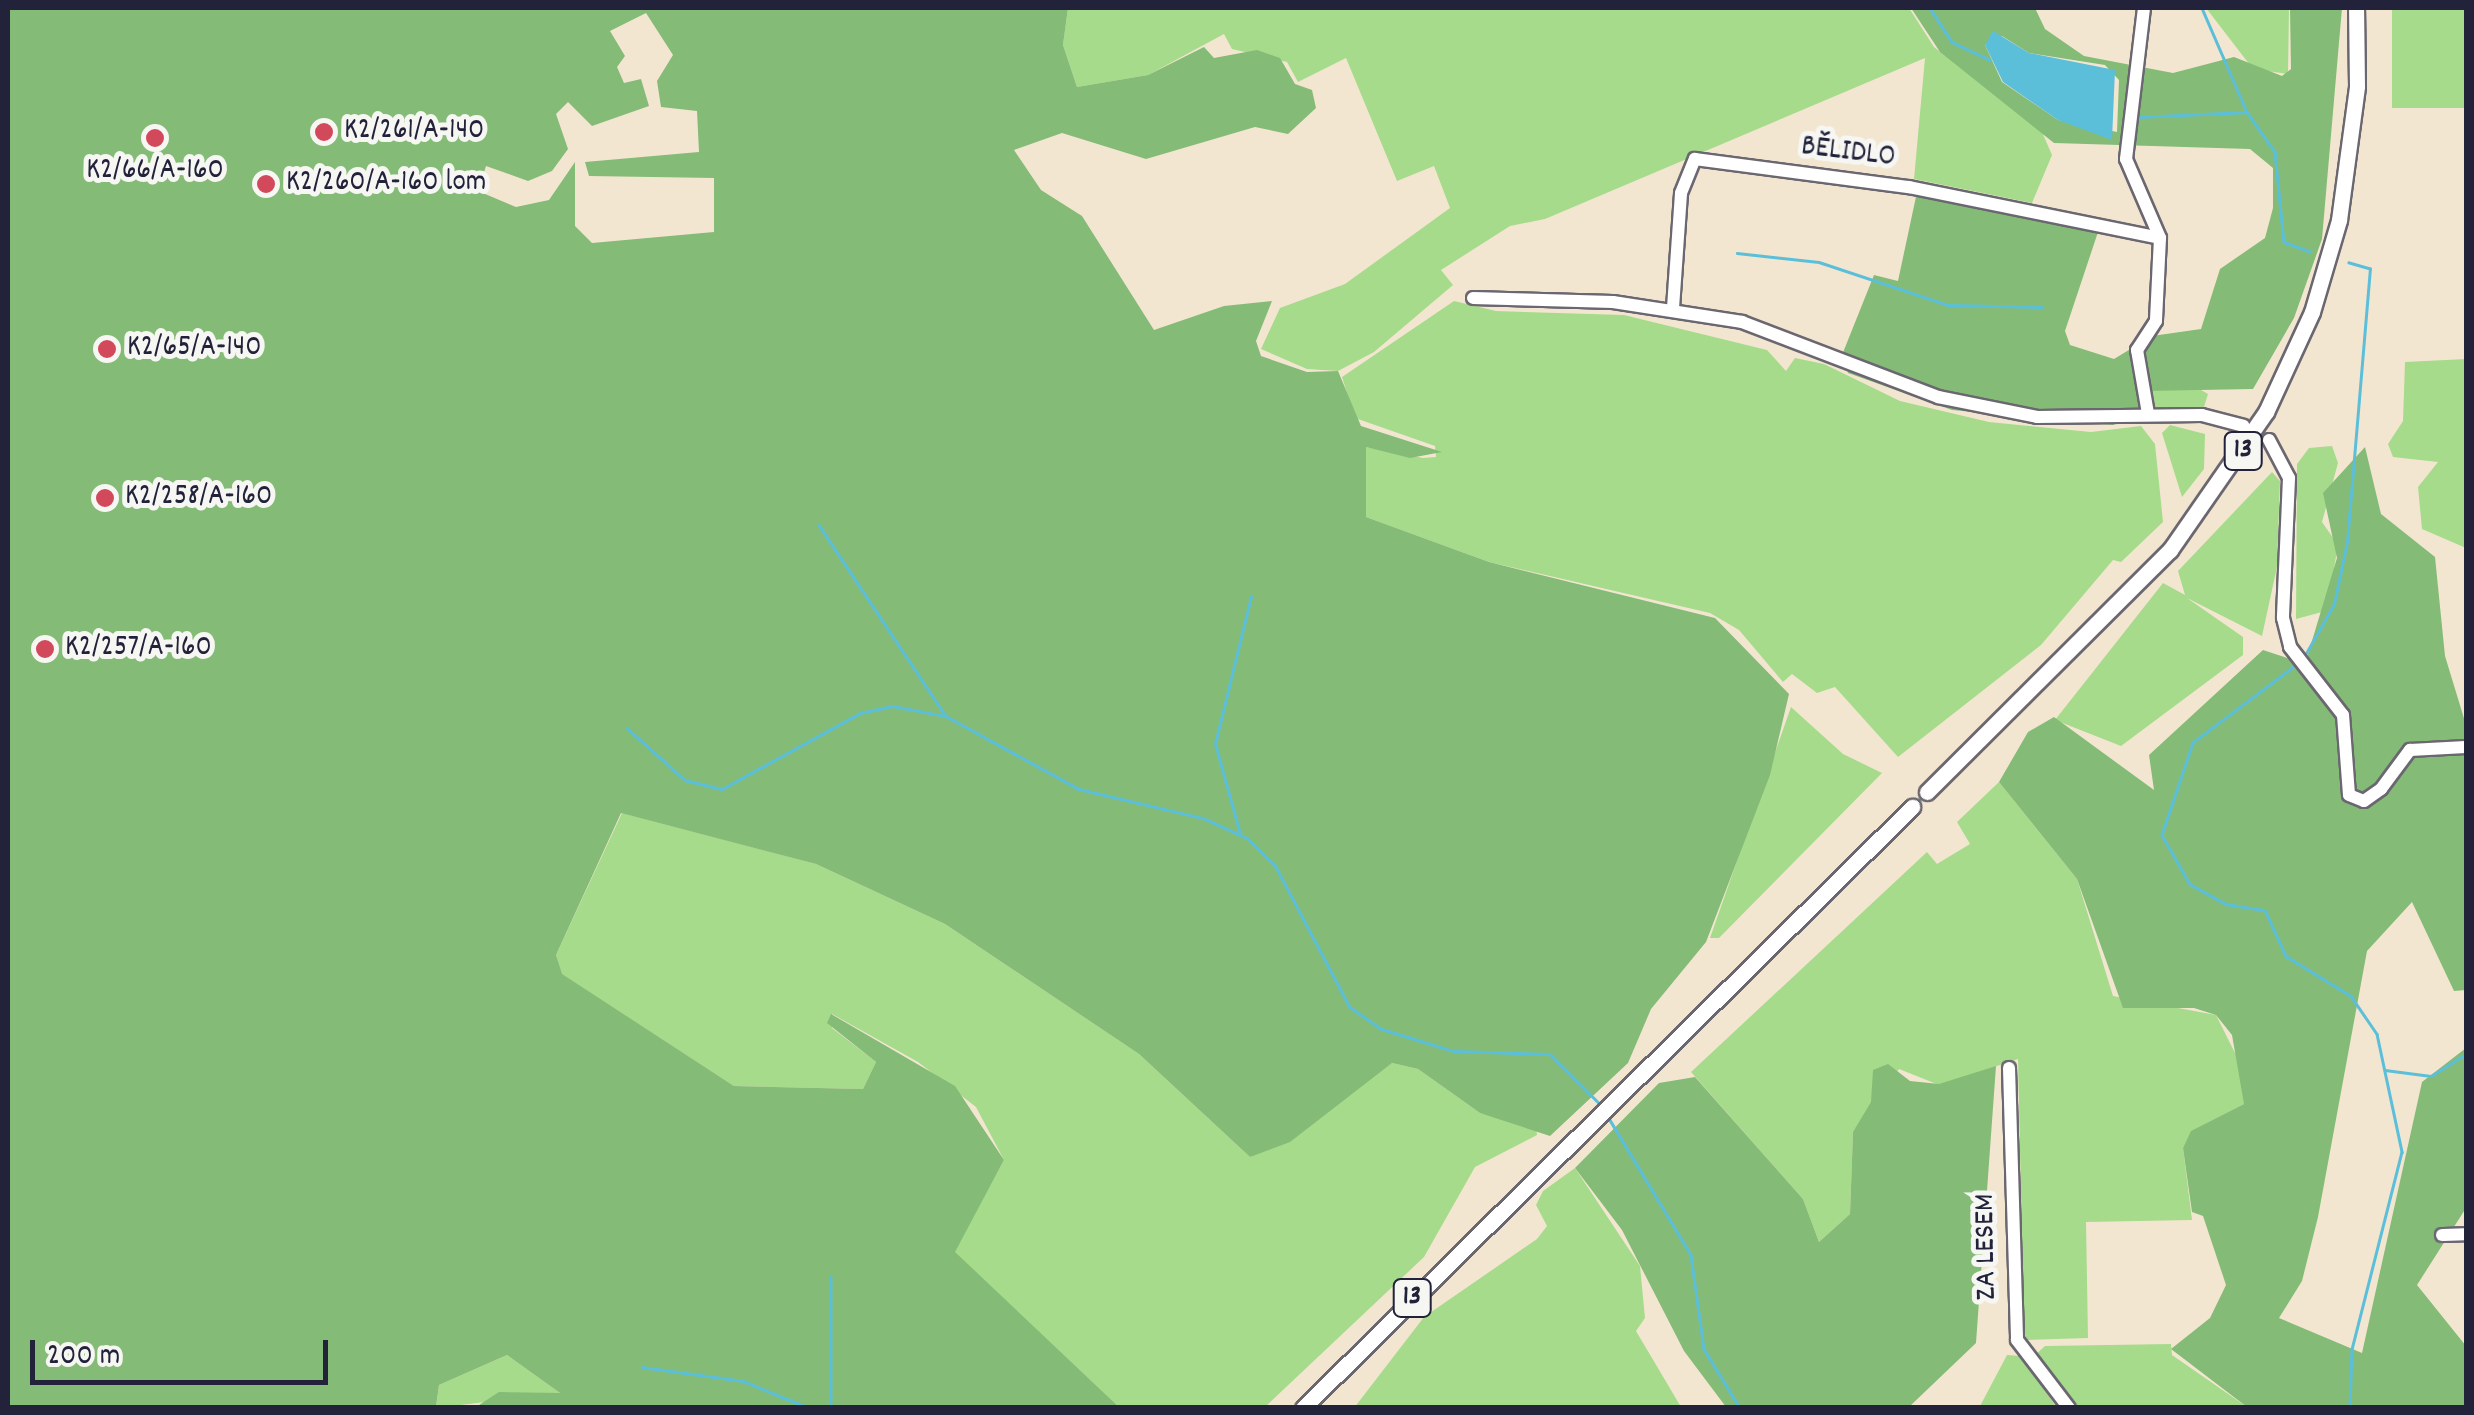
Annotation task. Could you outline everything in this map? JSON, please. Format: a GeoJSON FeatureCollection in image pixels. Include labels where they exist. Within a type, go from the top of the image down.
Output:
{"type":"FeatureCollection","features":[{"type":"Feature","properties":{"kind":"main road","name":"13"},"geometry":{"type":"LineString","coordinates":[[1927,792],[2158,563],[2257,428],[2312,312],[2339,220],[2355,119],[2356,8]]}},
{"type":"Feature","properties":{"kind":"main road","name":"13"},"geometry":{"type":"LineString","coordinates":[[1303,1408],[1912,807]]}},
{"type":"Feature","properties":{"kind":"street"},"geometry":{"type":"LineString","coordinates":[[2144,8],[2126,160],[2160,238],[2156,321],[2136,350],[2148,414]]}},
{"type":"Feature","properties":{"kind":"street","name":"BĚLIDLO"},"geometry":{"type":"LineString","coordinates":[[1673,308],[1682,193],[1695,159],[1909,187],[2160,238]]}},
{"type":"Feature","properties":{"kind":"street"},"geometry":{"type":"LineString","coordinates":[[1473,298],[1673,308],[1742,322],[1938,396],[2037,417],[2148,414],[2244,426]]}},
{"type":"Feature","properties":{"kind":"street"},"geometry":{"type":"LineString","coordinates":[[2269,440],[2289,478],[2283,618],[2290,647],[2343,715],[2348,795],[2364,801],[2381,789],[2410,750],[2466,747]]}},
{"type":"Feature","properties":{"kind":"street","name":"ZA LESEM"},"geometry":{"type":"LineString","coordinates":[[2009,1068],[2017,1340],[2069,1408]]}},
{"type":"Feature","properties":{"kind":"street"},"geometry":{"type":"LineString","coordinates":[[2442,1235],[2466,1234]]}},
{"type":"Feature","properties":{"kind":"green space"},"geometry":{"type":"Polygon","coordinates":[[[8,8],[1068,8],[1063,45],[1077,87],[1148,75],[1204,47],[1214,58],[1257,50],[1280,58],[1295,84],[1312,90],[1316,108],[1288,134],[1255,127],[1146,159],[1062,133],[1014,150],[1041,190],[1082,216],[1154,330],[1224,306],[1272,301],[1256,341],[1261,356],[1307,372],[1338,371],[1361,426],[1442,452],[1410,458],[1366,447],[1366,517],[1489,562],[1715,618],[1789,694],[1770,775],[1706,942],[1651,1009],[1628,1063],[1550,1136],[1480,1113],[1418,1069],[1392,1063],[1290,1142],[1250,1157],[1139,1054],[945,924],[816,864],[621,813],[556,955],[562,974],[734,1086],[863,1089],[876,1062],[827,1023],[831,1014],[955,1086],[1004,1160],[955,1252],[1119,1407],[476,1407],[499,1392],[560,1393],[507,1355],[439,1385],[436,1407],[8,1407],[8,8]],[[646,13],[610,31],[625,56],[617,67],[624,83],[641,79],[649,106],[592,126],[568,102],[556,114],[568,149],[552,171],[528,181],[486,166],[478,191],[516,207],[549,200],[575,162],[575,226],[592,243],[714,232],[714,178],[589,176],[585,162],[699,152],[697,111],[661,107],[657,81],[673,55],[646,13]]]}},
{"type":"Feature","properties":{"kind":"green space"},"geometry":{"type":"Polygon","coordinates":[[[1068,8],[1909,8],[1934,47],[2042,132],[2052,155],[2032,203],[1914,179],[1925,58],[1545,219],[1510,226],[1441,270],[1453,285],[1374,352],[1338,371],[1307,369],[1261,349],[1280,308],[1345,284],[1450,208],[1434,166],[1397,181],[1346,58],[1298,82],[1287,62],[1232,49],[1224,34],[1148,75],[1077,87],[1063,45],[1068,8]]]}},
{"type":"Feature","properties":{"kind":"green space"},"geometry":{"type":"Polygon","coordinates":[[[1911,8],[2035,8],[2045,29],[2084,56],[2173,73],[2234,57],[2282,76],[2291,69],[2290,8],[2342,8],[2322,239],[2294,318],[2253,389],[2145,391],[2153,408],[2113,425],[1952,410],[1848,373],[1842,355],[1874,275],[1898,281],[1917,192],[2098,232],[2065,331],[2070,345],[2114,359],[2152,336],[2201,329],[2220,269],[2265,238],[2273,208],[2273,168],[2250,149],[2054,143],[1940,52],[1911,8]],[[2002,36],[1985,45],[2002,82],[2058,120],[2117,132],[2119,80],[2105,65],[2029,53],[2002,36]]]}},
{"type":"Feature","properties":{"kind":"green space"},"geometry":{"type":"Polygon","coordinates":[[[2206,8],[2289,8],[2288,74],[2253,69],[2206,8]]]}},
{"type":"Feature","properties":{"kind":"green space"},"geometry":{"type":"Polygon","coordinates":[[[2392,8],[2466,8],[2466,108],[2392,108],[2392,8]]]}},
{"type":"Feature","properties":{"kind":"green space"},"geometry":{"type":"Polygon","coordinates":[[[1454,301],[1496,311],[1624,315],[1767,350],[1786,371],[1795,358],[1824,364],[1900,401],[1989,422],[2091,432],[2141,426],[2155,444],[2163,522],[2121,562],[2113,560],[2041,645],[1898,757],[1835,687],[1817,693],[1792,674],[1783,682],[1739,630],[1710,613],[1489,562],[1366,517],[1366,447],[1423,458],[1436,457],[1435,446],[1355,418],[1342,377],[1454,301]]]}},
{"type":"Feature","properties":{"kind":"green space"},"geometry":{"type":"Polygon","coordinates":[[[2466,359],[2466,548],[2422,529],[2418,487],[2438,462],[2393,457],[2388,444],[2403,421],[2405,362],[2466,359]]]}},
{"type":"Feature","properties":{"kind":"green space"},"geometry":{"type":"Polygon","coordinates":[[[2194,386],[2208,394],[2203,410],[2153,408],[2144,391],[2194,386]]]}},
{"type":"Feature","properties":{"kind":"green space"},"geometry":{"type":"Polygon","coordinates":[[[2170,425],[2205,434],[2204,469],[2182,497],[2162,433],[2170,425]]]}},
{"type":"Feature","properties":{"kind":"green space"},"geometry":{"type":"Polygon","coordinates":[[[2332,446],[2338,463],[2322,522],[2338,545],[2332,580],[2322,612],[2296,619],[2297,464],[2309,448],[2332,446]]]}},
{"type":"Feature","properties":{"kind":"green space"},"geometry":{"type":"Polygon","coordinates":[[[2365,447],[2381,514],[2435,557],[2445,656],[2466,725],[2466,990],[2454,991],[2412,902],[2367,951],[2318,1217],[2302,1281],[2279,1318],[2362,1353],[2422,1082],[2466,1048],[2466,1208],[2417,1285],[2466,1346],[2466,1407],[2247,1407],[2171,1349],[2210,1318],[2226,1285],[2203,1216],[2192,1212],[2183,1148],[2191,1131],[2244,1104],[2232,1035],[2216,1015],[2194,1008],[2123,1008],[2077,879],[1999,782],[2028,732],[2054,717],[2154,790],[2149,755],[2263,650],[2305,664],[2337,558],[2323,493],[2365,447]]]}},
{"type":"Feature","properties":{"kind":"green space"},"geometry":{"type":"Polygon","coordinates":[[[2272,472],[2280,481],[2277,567],[2262,636],[2187,598],[2243,637],[2243,655],[2121,746],[2055,720],[2163,583],[2185,595],[2178,571],[2272,472]]]}},
{"type":"Feature","properties":{"kind":"green space"},"geometry":{"type":"Polygon","coordinates":[[[1791,707],[1843,754],[1882,773],[1719,938],[1710,938],[1791,707]]]}},
{"type":"Feature","properties":{"kind":"green space"},"geometry":{"type":"Polygon","coordinates":[[[1999,782],[2077,879],[2113,996],[2216,1015],[2243,1069],[2244,1104],[2192,1131],[2183,1148],[2192,1220],[2086,1222],[2088,1338],[2027,1340],[2024,1332],[2018,1059],[1939,1085],[1899,1069],[1853,1132],[1850,1214],[1819,1242],[1803,1199],[1691,1072],[1927,852],[1937,864],[1970,844],[1957,822],[1999,782]]]}},
{"type":"Feature","properties":{"kind":"green space"},"geometry":{"type":"Polygon","coordinates":[[[622,813],[816,864],[945,924],[1139,1054],[1250,1157],[1392,1063],[1418,1069],[1480,1113],[1536,1125],[1537,1135],[1475,1167],[1424,1257],[1265,1407],[1119,1407],[954,1252],[1004,1160],[976,1107],[918,1062],[832,1014],[832,1028],[876,1062],[863,1089],[734,1086],[561,974],[556,955],[622,813]]]}},
{"type":"Feature","properties":{"kind":"green space"},"geometry":{"type":"Polygon","coordinates":[[[1888,1064],[1910,1081],[1939,1084],[1996,1066],[1976,1343],[1909,1407],[1726,1407],[1684,1351],[1622,1230],[1575,1168],[1659,1083],[1695,1077],[1803,1199],[1819,1242],[1850,1214],[1853,1132],[1871,1102],[1873,1070],[1888,1064]]]}},
{"type":"Feature","properties":{"kind":"green space"},"geometry":{"type":"Polygon","coordinates":[[[1575,1168],[1640,1266],[1645,1318],[1636,1331],[1681,1407],[1354,1408],[1424,1317],[1537,1239],[1547,1226],[1536,1205],[1543,1191],[1575,1168]]]}},
{"type":"Feature","properties":{"kind":"green space"},"geometry":{"type":"Polygon","coordinates":[[[2171,1344],[2172,1355],[2247,1407],[2079,1407],[2033,1357],[2045,1346],[2171,1344]]]}},
{"type":"Feature","properties":{"kind":"green space"},"geometry":{"type":"Polygon","coordinates":[[[507,1355],[560,1393],[436,1408],[439,1385],[507,1355]]]}},
{"type":"Feature","properties":{"kind":"green space"},"geometry":{"type":"Polygon","coordinates":[[[2007,1355],[2021,1356],[2057,1408],[1979,1408],[2007,1355]]]}},
{"type":"Feature","properties":{"kind":"water"},"geometry":{"type":"Polygon","coordinates":[[[1993,31],[2029,53],[2115,70],[2112,140],[2058,120],[2003,82],[1985,45],[1993,31]]]}},
{"type":"Feature","properties":{"kind":"waterway"},"geometry":{"type":"LineString","coordinates":[[1930,8],[1952,42],[1990,60]]}},
{"type":"Feature","properties":{"kind":"waterway"},"geometry":{"type":"LineString","coordinates":[[2202,8],[2247,112],[2275,152],[2284,242],[2309,251]]}},
{"type":"Feature","properties":{"kind":"waterway"},"geometry":{"type":"LineString","coordinates":[[2137,117],[2247,112]]}},
{"type":"Feature","properties":{"kind":"waterway"},"geometry":{"type":"LineString","coordinates":[[1737,253],[1819,262],[1948,305],[2042,307]]}},
{"type":"Feature","properties":{"kind":"waterway"},"geometry":{"type":"LineString","coordinates":[[2305,655],[2334,604],[2347,542],[2370,269],[2349,263]]}},
{"type":"Feature","properties":{"kind":"waterway"},"geometry":{"type":"LineString","coordinates":[[819,525],[945,715]]}},
{"type":"Feature","properties":{"kind":"waterway"},"geometry":{"type":"LineString","coordinates":[[1240,834],[1215,744],[1251,596]]}},
{"type":"Feature","properties":{"kind":"waterway"},"geometry":{"type":"LineString","coordinates":[[2295,666],[2193,743],[2162,835],[2190,884],[2226,904],[2265,910],[2286,956],[2351,996],[2377,1034],[2402,1152],[2352,1349],[2350,1408]]}},
{"type":"Feature","properties":{"kind":"waterway"},"geometry":{"type":"LineString","coordinates":[[627,728],[685,780],[722,789],[860,713],[893,706],[946,716],[1079,789],[1203,818],[1247,838],[1275,865],[1350,1007],[1382,1029],[1454,1051],[1550,1054],[1600,1104]]}},
{"type":"Feature","properties":{"kind":"waterway"},"geometry":{"type":"LineString","coordinates":[[2385,1070],[2431,1076],[2466,1054]]}},
{"type":"Feature","properties":{"kind":"waterway"},"geometry":{"type":"LineString","coordinates":[[1607,1115],[1691,1255],[1704,1349],[1740,1408]]}},
{"type":"Feature","properties":{"kind":"waterway"},"geometry":{"type":"LineString","coordinates":[[831,1277],[831,1408]]}},
{"type":"Feature","properties":{"kind":"waterway"},"geometry":{"type":"LineString","coordinates":[[642,1367],[743,1381],[809,1408]]}},
{"type":"Feature","properties":{"kind":"place","name":"K2/261/A-140"},"geometry":{"type":"Point","coordinates":[324,132]}},
{"type":"Feature","properties":{"kind":"place","name":"K2/66/A-160"},"geometry":{"type":"Point","coordinates":[155,138]}},
{"type":"Feature","properties":{"kind":"place","name":"K2/260/A-160 lom"},"geometry":{"type":"Point","coordinates":[266,184]}},
{"type":"Feature","properties":{"kind":"place","name":"K2/65/A-140"},"geometry":{"type":"Point","coordinates":[107,349]}},
{"type":"Feature","properties":{"kind":"place","name":"K2/258/A-160"},"geometry":{"type":"Point","coordinates":[105,498]}},
{"type":"Feature","properties":{"kind":"place","name":"K2/257/A-160"},"geometry":{"type":"Point","coordinates":[45,649]}}]}
